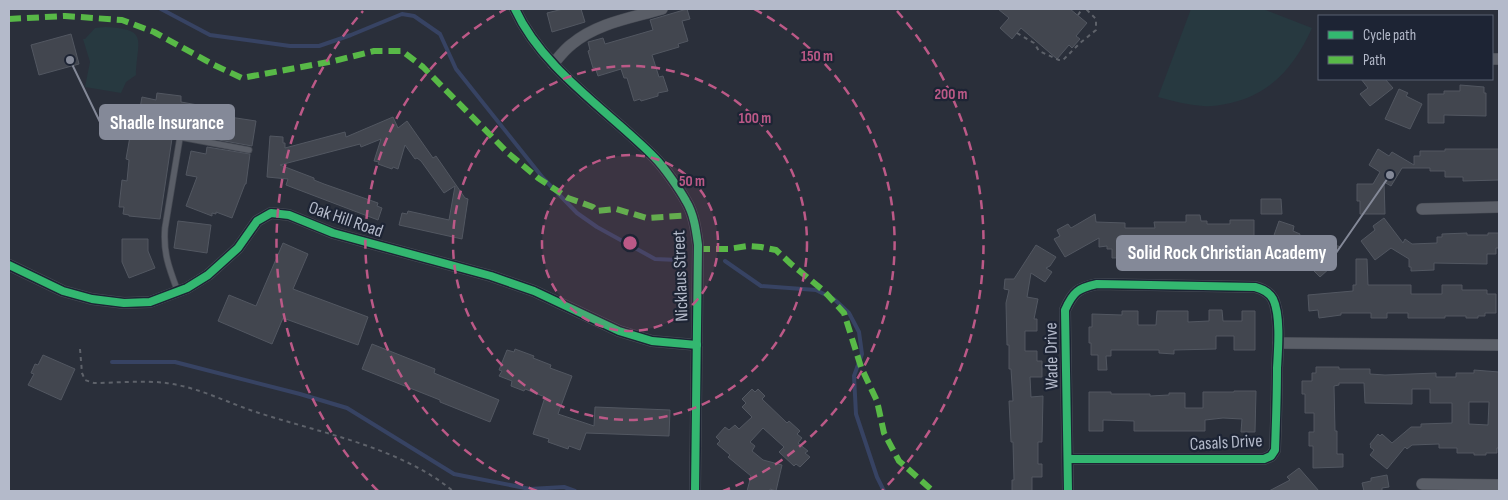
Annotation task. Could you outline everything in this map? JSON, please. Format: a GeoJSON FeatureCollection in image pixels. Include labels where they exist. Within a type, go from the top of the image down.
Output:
{"type":"FeatureCollection","features":[{"type":"Feature","properties":{"kind":"street","name":"Nicklaus Street"},"geometry":{"type":"LineString","coordinates":[[515,9],[536,44],[553,64],[656,159],[687,202],[692,215],[698,245],[695,491]]}},
{"type":"Feature","properties":{"kind":"street"},"geometry":{"type":"LineString","coordinates":[[553,64],[570,45],[584,34],[600,27],[662,9]]}},
{"type":"Feature","properties":{"kind":"street"},"geometry":{"type":"LineString","coordinates":[[1422,209],[1499,207]]}},
{"type":"Feature","properties":{"kind":"street","name":"Oak Hill Road"},"geometry":{"type":"LineString","coordinates":[[9,265],[63,292],[92,299],[124,303],[150,302],[187,288],[208,275],[238,248],[257,221],[271,213],[289,215],[333,233],[491,276],[534,291],[613,328],[636,336],[652,341],[697,345]]}},
{"type":"Feature","properties":{"kind":"street","name":"Wade Drive"},"geometry":{"type":"LineString","coordinates":[[1068,491],[1065,310],[1071,297],[1077,292],[1087,286],[1097,284],[1255,286],[1269,293],[1274,301],[1277,314],[1278,343]]}},
{"type":"Feature","properties":{"kind":"street"},"geometry":{"type":"LineString","coordinates":[[1278,343],[1499,345]]}},
{"type":"Feature","properties":{"kind":"street","name":"Casals Drive"},"geometry":{"type":"LineString","coordinates":[[1068,459],[1264,459],[1271,456],[1275,450],[1278,343]]}},
{"type":"Feature","properties":{"kind":"street"},"geometry":{"type":"LineString","coordinates":[[1422,484],[1499,485]]}},
{"type":"Feature","properties":{"kind":"lane"},"geometry":{"type":"LineString","coordinates":[[178,292],[165,253],[164,241],[180,137],[249,150]]}},
{"type":"Feature","properties":{"kind":"path"},"geometry":{"type":"LineString","coordinates":[[1078,15],[1082,9]]}},
{"type":"Feature","properties":{"kind":"path"},"geometry":{"type":"LineString","coordinates":[[1017,33],[1034,43],[1039,52],[1063,60],[1096,30],[1096,19],[1086,9]]}},
{"type":"Feature","properties":{"kind":"path"},"geometry":{"type":"LineString","coordinates":[[80,349],[82,373],[85,380],[94,383],[165,383],[192,388],[254,411],[387,452],[441,481],[453,491]]}},
{"type":"Feature","properties":{"kind":"shaded area"},"geometry":{"type":"Polygon","coordinates":[[[1191,9],[1263,9],[1312,28],[1292,63],[1274,82],[1251,96],[1238,101],[1216,106],[1192,105],[1158,97],[1191,9]]]}},
{"type":"Feature","properties":{"kind":"shaded area"},"geometry":{"type":"Polygon","coordinates":[[[105,27],[129,30],[138,39],[136,75],[126,82],[121,93],[85,87],[90,62],[83,39],[95,28],[105,27]]]}},
{"type":"Feature","properties":{"kind":"building"},"geometry":{"type":"Polygon","coordinates":[[[563,9],[581,9],[585,22],[552,32],[547,13],[563,9]]]}},
{"type":"Feature","properties":{"kind":"building"},"geometry":{"type":"Polygon","coordinates":[[[687,9],[690,19],[682,21],[688,41],[678,44],[679,47],[652,55],[659,77],[663,76],[668,91],[658,93],[658,96],[641,101],[640,99],[634,101],[627,78],[624,78],[621,69],[598,76],[595,67],[593,68],[588,51],[590,50],[588,42],[603,38],[605,44],[653,30],[650,20],[687,9]]]}},
{"type":"Feature","properties":{"kind":"building"},"geometry":{"type":"Polygon","coordinates":[[[998,9],[1070,9],[1087,23],[1076,36],[1080,39],[1072,48],[1069,45],[1057,59],[1021,28],[1012,39],[1000,28],[1009,18],[998,9]]]}},
{"type":"Feature","properties":{"kind":"building"},"geometry":{"type":"Polygon","coordinates":[[[71,34],[79,64],[39,75],[31,45],[71,34]]]}},
{"type":"Feature","properties":{"kind":"building"},"geometry":{"type":"Polygon","coordinates":[[[1362,80],[1386,80],[1393,88],[1370,106],[1360,94],[1368,88],[1362,80]]]}},
{"type":"Feature","properties":{"kind":"building"},"geometry":{"type":"Polygon","coordinates":[[[1460,85],[1484,87],[1484,93],[1486,93],[1486,116],[1444,115],[1444,123],[1428,123],[1428,94],[1460,91],[1460,85]]]}},
{"type":"Feature","properties":{"kind":"building"},"geometry":{"type":"Polygon","coordinates":[[[1399,89],[1408,93],[1406,96],[1422,104],[1410,129],[1385,119],[1399,89]]]}},
{"type":"Feature","properties":{"kind":"building"},"geometry":{"type":"Polygon","coordinates":[[[157,93],[181,96],[181,102],[209,107],[208,110],[224,113],[223,116],[256,121],[252,146],[208,138],[207,131],[174,125],[160,219],[129,216],[123,214],[124,207],[119,207],[122,180],[127,181],[129,160],[126,159],[135,108],[140,108],[142,97],[156,100],[157,93]]]}},
{"type":"Feature","properties":{"kind":"building"},"geometry":{"type":"Polygon","coordinates":[[[393,117],[398,128],[407,121],[433,158],[436,156],[465,198],[468,199],[462,239],[399,225],[402,213],[407,214],[408,211],[449,220],[455,186],[444,193],[421,161],[417,158],[415,159],[405,145],[398,169],[393,167],[392,169],[374,161],[381,139],[361,147],[360,144],[280,165],[314,178],[314,180],[324,184],[378,203],[377,206],[382,208],[378,220],[286,185],[288,179],[267,177],[270,136],[283,137],[285,148],[345,132],[346,137],[393,117]]]}},
{"type":"Feature","properties":{"kind":"building"},"geometry":{"type":"Polygon","coordinates":[[[207,147],[250,154],[246,184],[232,218],[216,212],[216,214],[212,213],[212,216],[186,206],[197,177],[186,175],[191,151],[206,154],[207,147]]]}},
{"type":"Feature","properties":{"kind":"building"},"geometry":{"type":"Polygon","coordinates":[[[1378,149],[1389,156],[1392,152],[1414,165],[1414,156],[1420,156],[1420,151],[1499,149],[1499,180],[1463,181],[1463,177],[1445,177],[1445,171],[1430,171],[1430,168],[1402,168],[1391,186],[1384,182],[1385,214],[1360,214],[1360,201],[1357,201],[1357,184],[1373,184],[1380,172],[1369,165],[1378,149]]]}},
{"type":"Feature","properties":{"kind":"building"},"geometry":{"type":"Polygon","coordinates":[[[1261,199],[1281,199],[1282,214],[1261,214],[1261,199]]]}},
{"type":"Feature","properties":{"kind":"building"},"geometry":{"type":"Polygon","coordinates":[[[1095,214],[1096,222],[1125,223],[1125,228],[1155,228],[1154,222],[1186,222],[1186,215],[1200,215],[1201,221],[1207,221],[1207,224],[1230,224],[1230,220],[1254,220],[1254,237],[1241,237],[1241,251],[1214,251],[1214,259],[1196,258],[1196,246],[1175,246],[1175,257],[1112,258],[1112,249],[1107,249],[1107,246],[1099,247],[1099,238],[1065,257],[1054,239],[1060,236],[1057,230],[1068,224],[1071,228],[1095,214]]]}},
{"type":"Feature","properties":{"kind":"building"},"geometry":{"type":"Polygon","coordinates":[[[1384,218],[1403,243],[1405,239],[1412,244],[1437,243],[1437,237],[1442,237],[1442,234],[1467,233],[1467,235],[1488,235],[1488,233],[1499,233],[1499,248],[1496,248],[1496,254],[1487,254],[1487,264],[1434,263],[1434,270],[1411,271],[1409,259],[1391,248],[1375,260],[1361,241],[1375,230],[1373,226],[1384,218]]]}},
{"type":"Feature","properties":{"kind":"building"},"geometry":{"type":"Polygon","coordinates":[[[178,221],[211,225],[207,253],[174,248],[178,221]]]}},
{"type":"Feature","properties":{"kind":"building"},"geometry":{"type":"Polygon","coordinates":[[[1279,221],[1294,226],[1293,231],[1300,234],[1294,252],[1280,248],[1277,257],[1260,251],[1264,238],[1272,241],[1279,221]]]}},
{"type":"Feature","properties":{"kind":"building"},"geometry":{"type":"Polygon","coordinates":[[[122,239],[148,239],[148,251],[155,268],[129,278],[122,262],[122,239]]]}},
{"type":"Feature","properties":{"kind":"building"},"geometry":{"type":"Polygon","coordinates":[[[1316,239],[1341,247],[1326,262],[1331,267],[1320,277],[1301,254],[1316,239]]]}},
{"type":"Feature","properties":{"kind":"building"},"geometry":{"type":"Polygon","coordinates":[[[283,243],[308,254],[293,289],[368,317],[358,345],[283,318],[272,344],[218,321],[229,295],[256,306],[283,243]]]}},
{"type":"Feature","properties":{"kind":"building"},"geometry":{"type":"Polygon","coordinates":[[[1036,245],[1056,257],[1050,266],[1046,268],[1052,272],[1045,282],[1031,273],[1027,297],[1038,299],[1034,319],[1037,319],[1037,331],[1025,331],[1025,351],[1037,351],[1037,361],[1042,361],[1042,377],[1030,377],[1031,397],[1043,396],[1042,442],[1038,442],[1038,464],[1042,464],[1042,477],[1032,477],[1032,491],[1012,491],[1012,480],[1014,480],[1013,442],[1011,442],[1009,401],[1013,401],[1011,369],[1009,369],[1009,345],[1007,345],[1006,303],[1009,290],[1004,289],[1005,279],[1014,279],[1036,245]]]}},
{"type":"Feature","properties":{"kind":"building"},"geometry":{"type":"Polygon","coordinates":[[[1356,259],[1367,259],[1368,285],[1411,285],[1411,294],[1442,294],[1442,285],[1462,285],[1462,290],[1487,290],[1487,294],[1496,294],[1496,313],[1485,313],[1485,316],[1478,316],[1478,318],[1445,316],[1445,318],[1408,318],[1408,313],[1387,313],[1387,318],[1371,318],[1371,313],[1341,313],[1341,315],[1319,318],[1318,310],[1309,311],[1308,295],[1353,291],[1353,285],[1356,285],[1356,259]]]}},
{"type":"Feature","properties":{"kind":"building"},"geometry":{"type":"Polygon","coordinates":[[[1209,310],[1222,310],[1223,321],[1242,321],[1242,311],[1255,311],[1255,350],[1234,350],[1234,336],[1216,336],[1216,349],[1174,350],[1174,354],[1159,353],[1159,350],[1111,350],[1111,356],[1106,356],[1107,370],[1098,370],[1098,355],[1091,355],[1089,327],[1092,327],[1092,314],[1122,315],[1122,311],[1138,311],[1138,325],[1156,325],[1157,311],[1188,311],[1188,322],[1209,321],[1209,310]]]}},
{"type":"Feature","properties":{"kind":"building"},"geometry":{"type":"Polygon","coordinates":[[[372,344],[435,369],[434,373],[499,400],[490,422],[362,369],[372,344]]]}},
{"type":"Feature","properties":{"kind":"building"},"geometry":{"type":"Polygon","coordinates":[[[515,349],[551,365],[550,368],[572,376],[558,414],[594,426],[595,407],[670,410],[669,436],[586,433],[580,450],[569,446],[568,449],[548,442],[549,439],[533,434],[545,397],[511,386],[512,381],[499,376],[502,371],[499,370],[507,350],[514,352],[515,349]]]}},
{"type":"Feature","properties":{"kind":"building"},"geometry":{"type":"Polygon","coordinates":[[[43,355],[75,369],[61,400],[28,385],[34,374],[31,373],[35,364],[38,365],[43,355]]]}},
{"type":"Feature","properties":{"kind":"building"},"geometry":{"type":"Polygon","coordinates":[[[1316,367],[1370,369],[1370,374],[1385,375],[1436,373],[1436,377],[1456,377],[1456,373],[1474,373],[1474,370],[1499,372],[1499,448],[1497,448],[1497,453],[1474,455],[1474,453],[1457,453],[1457,448],[1439,448],[1439,444],[1412,445],[1407,449],[1405,447],[1387,469],[1370,455],[1374,450],[1370,447],[1370,444],[1378,434],[1380,436],[1382,434],[1392,443],[1411,427],[1421,427],[1421,424],[1452,423],[1452,403],[1430,403],[1430,389],[1412,389],[1412,404],[1365,403],[1364,383],[1339,383],[1339,385],[1334,386],[1335,431],[1337,431],[1337,454],[1343,454],[1343,467],[1313,468],[1313,446],[1309,446],[1309,432],[1314,432],[1314,413],[1305,413],[1305,394],[1302,394],[1302,381],[1312,381],[1312,373],[1316,373],[1316,367]],[[1469,402],[1469,424],[1488,425],[1489,402],[1469,402]]]}},
{"type":"Feature","properties":{"kind":"building"},"geometry":{"type":"Polygon","coordinates":[[[752,389],[755,392],[758,389],[765,396],[762,399],[787,423],[789,421],[800,431],[797,434],[802,438],[798,443],[808,451],[805,453],[810,457],[800,467],[796,464],[794,466],[779,452],[784,447],[763,428],[750,442],[755,446],[752,451],[763,460],[782,465],[776,491],[770,489],[770,491],[747,491],[751,476],[728,457],[730,455],[717,444],[720,441],[716,437],[725,427],[729,430],[735,425],[739,429],[752,417],[742,407],[746,403],[742,399],[752,389]]]}},
{"type":"Feature","properties":{"kind":"building"},"geometry":{"type":"Polygon","coordinates":[[[1256,391],[1255,432],[1241,432],[1242,419],[1223,418],[1205,420],[1205,431],[1134,431],[1134,421],[1103,420],[1103,431],[1089,431],[1089,392],[1150,394],[1150,396],[1185,393],[1185,408],[1203,408],[1203,392],[1256,391]]]}},
{"type":"Feature","properties":{"kind":"building"},"geometry":{"type":"Polygon","coordinates":[[[1299,468],[1319,491],[1269,491],[1290,480],[1287,477],[1299,468]]]}},
{"type":"Feature","properties":{"kind":"building"},"geometry":{"type":"Polygon","coordinates":[[[1387,475],[1389,487],[1382,488],[1382,491],[1364,491],[1362,483],[1371,481],[1371,478],[1387,475]]]}},
{"type":"Feature","properties":{"kind":"waterway"},"geometry":{"type":"LineString","coordinates":[[161,9],[210,35],[290,46],[319,46],[402,14],[414,16],[440,34],[456,69],[543,178],[577,213],[597,227],[655,259],[678,260]]}},
{"type":"Feature","properties":{"kind":"waterway"},"geometry":{"type":"LineString","coordinates":[[725,261],[761,286],[816,290],[834,299],[849,313],[859,332],[862,354],[854,376],[856,414],[877,477],[884,491]]}},
{"type":"Feature","properties":{"kind":"waterway"},"geometry":{"type":"LineString","coordinates":[[112,362],[175,362],[300,394],[347,408],[454,474],[530,489],[564,487],[575,491]]}},
{"type":"Feature","properties":{"kind":"marked path"},"geometry":{"type":"LineString","coordinates":[[9,19],[65,16],[122,20],[154,32],[242,78],[334,61],[374,51],[402,51],[423,67],[508,153],[538,178],[568,198],[593,207],[597,211],[616,209],[647,218],[693,215]]}},
{"type":"Feature","properties":{"kind":"marked path"},"geometry":{"type":"LineString","coordinates":[[698,249],[728,249],[748,246],[776,250],[824,291],[844,313],[861,367],[877,401],[884,433],[899,461],[933,491]]}},
{"type":"Feature","properties":{"kind":"cycle path"},"geometry":{"type":"LineString","coordinates":[[515,9],[527,31],[559,71],[659,162],[680,191],[691,211],[698,245],[695,491]]}},
{"type":"Feature","properties":{"kind":"cycle path"},"geometry":{"type":"LineString","coordinates":[[9,265],[63,291],[92,299],[124,303],[150,302],[187,288],[208,275],[238,248],[257,221],[271,213],[289,215],[333,233],[491,276],[534,291],[619,331],[652,341],[697,345]]}},
{"type":"Feature","properties":{"kind":"cycle path"},"geometry":{"type":"LineString","coordinates":[[1068,459],[1264,459],[1271,456],[1275,450],[1278,333],[1276,306],[1273,299],[1266,291],[1255,287],[1097,284],[1085,287],[1077,292],[1065,310],[1068,491]]}},
{"type":"Feature","properties":{"kind":"place","name":"Shadle Insurance"},"geometry":{"type":"Point","coordinates":[70,60]}},
{"type":"Feature","properties":{"kind":"place","name":"Solid Rock Christian Academy"},"geometry":{"type":"Point","coordinates":[1390,175]}}]}
